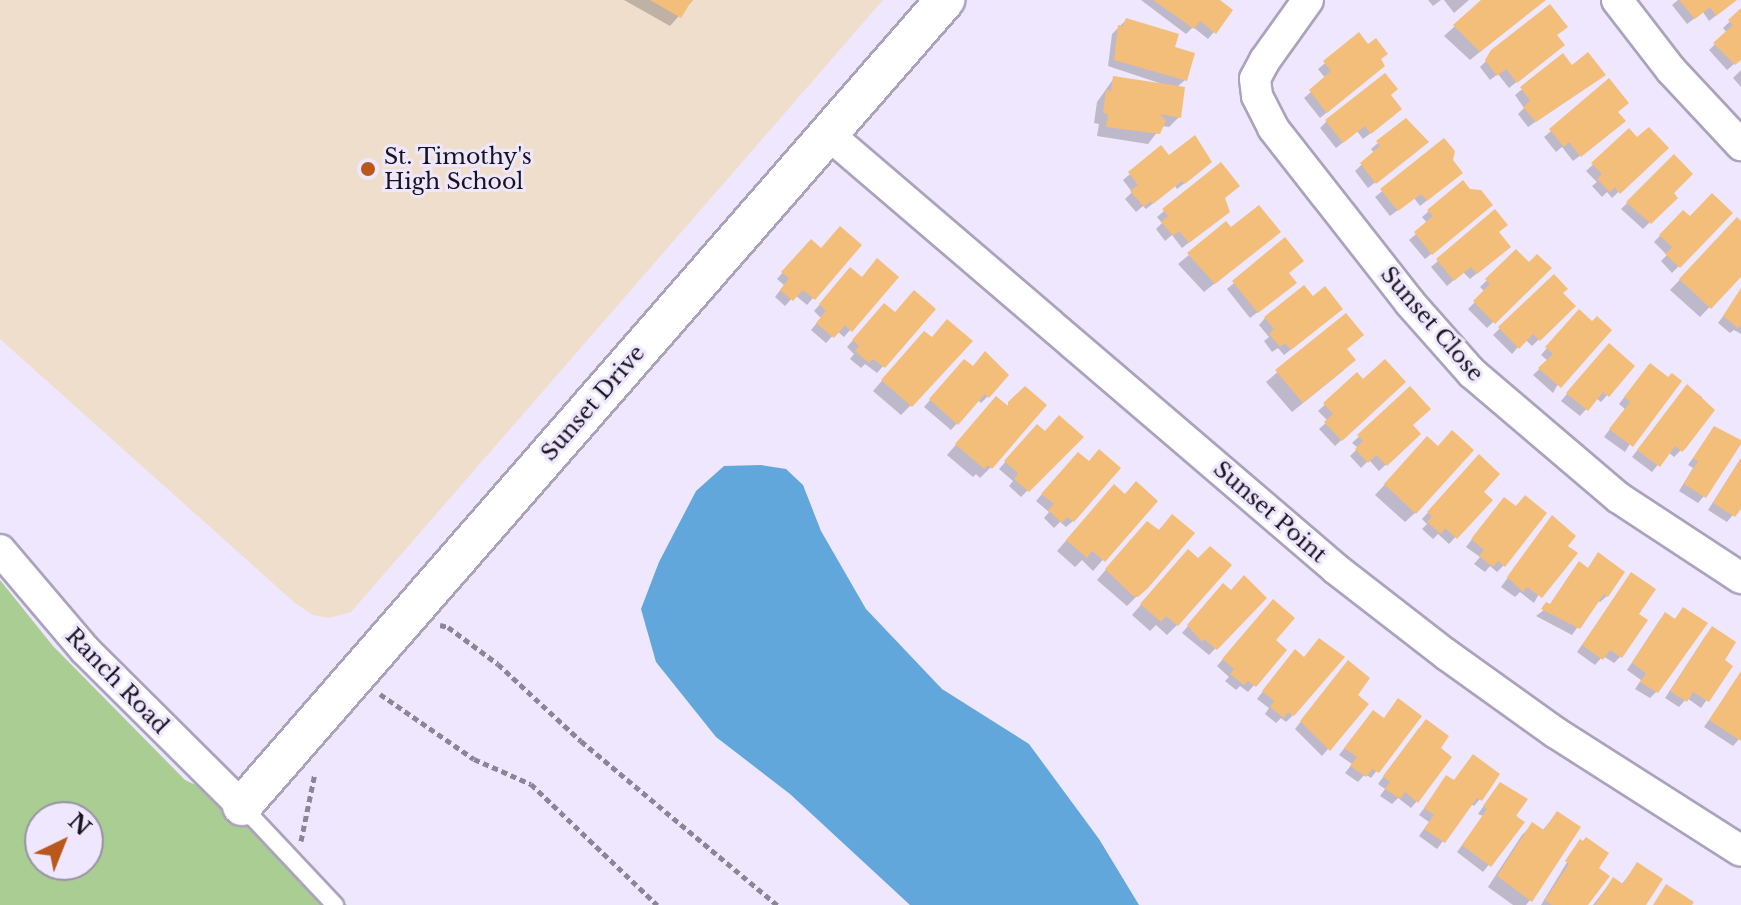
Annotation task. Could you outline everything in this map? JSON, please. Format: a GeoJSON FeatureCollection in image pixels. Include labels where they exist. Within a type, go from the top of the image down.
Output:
{"type":"FeatureCollection","features":[{"type":"Feature","properties":{"kind":"street","name":"Sunset Drive"},"geometry":{"type":"LineString","coordinates":[[242,806],[373,689],[828,134],[945,0]]}},
{"type":"Feature","properties":{"kind":"street","name":"Sunset Close"},"geometry":{"type":"LineString","coordinates":[[1308,0],[1255,79],[1257,96],[1273,128],[1410,303],[1472,373],[1619,498],[1741,578]]}},
{"type":"Feature","properties":{"kind":"street"},"geometry":{"type":"LineString","coordinates":[[1617,0],[1671,70],[1741,145]]}},
{"type":"Feature","properties":{"kind":"street","name":"Sunset Point"},"geometry":{"type":"LineString","coordinates":[[828,134],[1348,578],[1447,655],[1556,733],[1741,851]]}},
{"type":"Feature","properties":{"kind":"street","name":"Ranch Road"},"geometry":{"type":"LineString","coordinates":[[0,550],[85,650],[242,806]]}},
{"type":"Feature","properties":{"kind":"lane"},"geometry":{"type":"LineString","coordinates":[[242,806],[295,866],[335,905]]}},
{"type":"Feature","properties":{"kind":"path"},"geometry":{"type":"LineString","coordinates":[[430,637],[441,625],[448,627],[488,657],[581,741],[777,905]]}},
{"type":"Feature","properties":{"kind":"path"},"geometry":{"type":"LineString","coordinates":[[373,689],[474,759],[531,784],[657,905]]}},
{"type":"Feature","properties":{"kind":"path"},"geometry":{"type":"LineString","coordinates":[[295,866],[310,784],[322,761]]}},
{"type":"Feature","properties":{"kind":"shaded area","name":"St. Timothy's High School"},"geometry":{"type":"Polygon","coordinates":[[[0,0],[883,0],[351,612],[329,618],[313,615],[295,603],[0,339],[0,0]]]}},
{"type":"Feature","properties":{"kind":"green space"},"geometry":{"type":"Polygon","coordinates":[[[0,580],[53,646],[185,780],[242,806],[347,905],[0,905],[0,580]]]}},
{"type":"Feature","properties":{"kind":"water"},"geometry":{"type":"Polygon","coordinates":[[[761,465],[786,469],[803,485],[821,531],[866,609],[942,689],[1029,744],[1099,839],[1139,905],[910,905],[790,794],[716,737],[656,662],[641,609],[659,562],[696,491],[724,466],[761,465]]]}},
{"type":"Feature","properties":{"kind":"building"},"geometry":{"type":"Polygon","coordinates":[[[650,0],[692,0],[681,18],[650,0]]]}},
{"type":"Feature","properties":{"kind":"building"},"geometry":{"type":"Polygon","coordinates":[[[1153,0],[1220,0],[1233,10],[1216,34],[1200,21],[1194,29],[1153,0]]]}},
{"type":"Feature","properties":{"kind":"building"},"geometry":{"type":"Polygon","coordinates":[[[1481,0],[1546,0],[1480,52],[1453,25],[1481,0]]]}},
{"type":"Feature","properties":{"kind":"building"},"geometry":{"type":"Polygon","coordinates":[[[1679,0],[1737,0],[1716,16],[1710,7],[1695,19],[1679,0]]]}},
{"type":"Feature","properties":{"kind":"building"},"geometry":{"type":"Polygon","coordinates":[[[1550,4],[1568,27],[1557,35],[1565,45],[1517,83],[1506,69],[1497,76],[1485,60],[1491,50],[1550,4]]]}},
{"type":"Feature","properties":{"kind":"building"},"geometry":{"type":"Polygon","coordinates":[[[1741,8],[1741,60],[1735,65],[1713,43],[1733,25],[1728,20],[1741,8]]]}},
{"type":"Feature","properties":{"kind":"building"},"geometry":{"type":"Polygon","coordinates":[[[1126,18],[1179,34],[1175,47],[1195,53],[1187,81],[1114,60],[1118,25],[1123,26],[1126,18]]]}},
{"type":"Feature","properties":{"kind":"building"},"geometry":{"type":"Polygon","coordinates":[[[1359,32],[1368,44],[1376,38],[1388,54],[1381,59],[1385,66],[1327,113],[1309,90],[1331,71],[1323,61],[1359,32]]]}},
{"type":"Feature","properties":{"kind":"building"},"geometry":{"type":"Polygon","coordinates":[[[1588,52],[1606,75],[1536,122],[1523,107],[1530,101],[1520,87],[1563,53],[1572,65],[1588,52]]]}},
{"type":"Feature","properties":{"kind":"building"},"geometry":{"type":"Polygon","coordinates":[[[1385,73],[1398,89],[1391,95],[1402,109],[1371,134],[1365,126],[1343,143],[1325,120],[1385,73]]]}},
{"type":"Feature","properties":{"kind":"building"},"geometry":{"type":"Polygon","coordinates":[[[1113,76],[1185,87],[1181,118],[1160,114],[1166,121],[1160,134],[1106,127],[1108,114],[1103,113],[1106,90],[1111,91],[1113,76]]]}},
{"type":"Feature","properties":{"kind":"building"},"geometry":{"type":"Polygon","coordinates":[[[1609,78],[1629,103],[1618,112],[1626,121],[1581,157],[1569,142],[1564,147],[1549,129],[1609,78]]]}},
{"type":"Feature","properties":{"kind":"building"},"geometry":{"type":"Polygon","coordinates":[[[1406,118],[1429,142],[1376,184],[1360,163],[1380,146],[1376,141],[1406,118]]]}},
{"type":"Feature","properties":{"kind":"building"},"geometry":{"type":"Polygon","coordinates":[[[1649,127],[1669,148],[1620,194],[1615,187],[1610,192],[1597,179],[1602,174],[1591,163],[1629,128],[1637,137],[1649,127]]]}},
{"type":"Feature","properties":{"kind":"building"},"geometry":{"type":"Polygon","coordinates":[[[1195,135],[1212,162],[1185,184],[1182,181],[1153,204],[1151,201],[1144,207],[1130,191],[1138,185],[1128,172],[1161,145],[1169,155],[1195,135]]]}},
{"type":"Feature","properties":{"kind":"building"},"geometry":{"type":"Polygon","coordinates":[[[1444,138],[1455,151],[1453,160],[1463,173],[1427,201],[1421,194],[1398,211],[1380,189],[1444,138]]]}},
{"type":"Feature","properties":{"kind":"building"},"geometry":{"type":"Polygon","coordinates":[[[1674,154],[1693,174],[1674,193],[1678,198],[1651,224],[1626,202],[1674,154]]]}},
{"type":"Feature","properties":{"kind":"building"},"geometry":{"type":"Polygon","coordinates":[[[1221,162],[1240,186],[1225,198],[1230,212],[1189,243],[1179,231],[1173,236],[1161,222],[1168,216],[1162,209],[1221,162]]]}},
{"type":"Feature","properties":{"kind":"building"},"geometry":{"type":"Polygon","coordinates":[[[1463,180],[1470,189],[1481,190],[1493,205],[1432,255],[1414,232],[1433,216],[1427,210],[1463,180]]]}},
{"type":"Feature","properties":{"kind":"building"},"geometry":{"type":"Polygon","coordinates":[[[1712,193],[1733,213],[1680,268],[1665,254],[1672,247],[1659,235],[1683,210],[1690,216],[1712,193]]]}},
{"type":"Feature","properties":{"kind":"building"},"geometry":{"type":"Polygon","coordinates":[[[1259,205],[1281,232],[1215,284],[1187,253],[1226,221],[1231,227],[1259,205]]]}},
{"type":"Feature","properties":{"kind":"building"},"geometry":{"type":"Polygon","coordinates":[[[1495,209],[1508,225],[1499,232],[1511,247],[1477,274],[1471,267],[1454,281],[1436,259],[1495,209]]]}},
{"type":"Feature","properties":{"kind":"building"},"geometry":{"type":"Polygon","coordinates":[[[1737,217],[1741,221],[1741,277],[1711,309],[1679,279],[1737,217]]]}},
{"type":"Feature","properties":{"kind":"building"},"geometry":{"type":"Polygon","coordinates":[[[840,226],[862,245],[815,300],[803,290],[793,301],[780,290],[789,278],[781,272],[811,239],[821,248],[840,226]]]}},
{"type":"Feature","properties":{"kind":"building"},"geometry":{"type":"Polygon","coordinates":[[[1285,237],[1304,261],[1289,273],[1297,283],[1258,313],[1232,281],[1285,237]]]}},
{"type":"Feature","properties":{"kind":"building"},"geometry":{"type":"Polygon","coordinates":[[[1516,249],[1529,262],[1537,254],[1552,268],[1495,324],[1473,301],[1490,284],[1485,279],[1516,249]]]}},
{"type":"Feature","properties":{"kind":"building"},"geometry":{"type":"Polygon","coordinates":[[[877,258],[899,277],[852,332],[845,325],[834,338],[816,323],[826,311],[819,304],[850,267],[862,277],[877,258]]]}},
{"type":"Feature","properties":{"kind":"building"},"geometry":{"type":"Polygon","coordinates":[[[1554,274],[1568,289],[1563,293],[1576,306],[1540,341],[1533,334],[1519,349],[1498,327],[1554,274]]]}},
{"type":"Feature","properties":{"kind":"building"},"geometry":{"type":"Polygon","coordinates":[[[1304,285],[1313,296],[1325,286],[1343,309],[1291,350],[1285,343],[1280,347],[1269,334],[1274,329],[1264,317],[1304,285]]]}},
{"type":"Feature","properties":{"kind":"building"},"geometry":{"type":"Polygon","coordinates":[[[1741,288],[1741,325],[1738,328],[1723,316],[1741,288]]]}},
{"type":"Feature","properties":{"kind":"building"},"geometry":{"type":"Polygon","coordinates":[[[914,290],[936,309],[885,368],[873,359],[869,363],[855,351],[859,346],[852,340],[884,303],[895,312],[914,290]]]}},
{"type":"Feature","properties":{"kind":"building"},"geometry":{"type":"Polygon","coordinates":[[[1579,309],[1592,321],[1597,316],[1612,330],[1561,388],[1538,368],[1553,354],[1545,347],[1579,309]]]}},
{"type":"Feature","properties":{"kind":"building"},"geometry":{"type":"Polygon","coordinates":[[[1346,313],[1364,335],[1347,349],[1356,360],[1303,403],[1275,370],[1346,313]]]}},
{"type":"Feature","properties":{"kind":"building"},"geometry":{"type":"Polygon","coordinates":[[[947,319],[973,341],[912,407],[881,380],[924,331],[932,337],[947,319]]]}},
{"type":"Feature","properties":{"kind":"building"},"geometry":{"type":"Polygon","coordinates":[[[1609,343],[1635,366],[1609,397],[1603,392],[1588,411],[1566,393],[1609,343]]]}},
{"type":"Feature","properties":{"kind":"building"},"geometry":{"type":"Polygon","coordinates":[[[985,351],[1009,375],[989,398],[985,394],[958,425],[929,399],[964,359],[973,366],[985,351]]]}},
{"type":"Feature","properties":{"kind":"building"},"geometry":{"type":"Polygon","coordinates":[[[1385,359],[1406,382],[1342,441],[1324,422],[1333,414],[1323,403],[1357,372],[1363,379],[1385,359]]]}},
{"type":"Feature","properties":{"kind":"building"},"geometry":{"type":"Polygon","coordinates":[[[1650,363],[1668,377],[1672,373],[1682,381],[1633,447],[1609,429],[1630,402],[1624,397],[1650,363]]]}},
{"type":"Feature","properties":{"kind":"building"},"geometry":{"type":"Polygon","coordinates":[[[1687,384],[1715,410],[1686,448],[1682,452],[1675,446],[1660,467],[1637,450],[1687,384]]]}},
{"type":"Feature","properties":{"kind":"building"},"geometry":{"type":"Polygon","coordinates":[[[1025,386],[1047,405],[992,469],[988,465],[984,469],[955,444],[996,396],[1008,406],[1008,402],[1025,386]]]}},
{"type":"Feature","properties":{"kind":"building"},"geometry":{"type":"Polygon","coordinates":[[[1410,386],[1431,409],[1413,425],[1421,434],[1387,466],[1376,455],[1368,463],[1355,449],[1363,441],[1357,435],[1410,386]]]}},
{"type":"Feature","properties":{"kind":"building"},"geometry":{"type":"Polygon","coordinates":[[[1059,415],[1084,437],[1029,492],[1014,479],[1018,473],[1004,461],[1037,424],[1045,431],[1059,415]]]}},
{"type":"Feature","properties":{"kind":"building"},"geometry":{"type":"Polygon","coordinates":[[[1714,426],[1741,440],[1741,444],[1706,498],[1684,484],[1698,461],[1693,458],[1714,426]]]}},
{"type":"Feature","properties":{"kind":"building"},"geometry":{"type":"Polygon","coordinates":[[[1452,430],[1474,450],[1416,514],[1384,484],[1427,436],[1438,446],[1452,430]]]}},
{"type":"Feature","properties":{"kind":"building"},"geometry":{"type":"Polygon","coordinates":[[[1099,449],[1121,468],[1074,522],[1067,517],[1062,523],[1048,510],[1054,504],[1041,494],[1078,452],[1089,461],[1099,449]]]}},
{"type":"Feature","properties":{"kind":"building"},"geometry":{"type":"Polygon","coordinates":[[[1479,454],[1500,474],[1484,492],[1493,500],[1457,539],[1445,528],[1441,534],[1427,522],[1432,516],[1427,512],[1479,454]]]}},
{"type":"Feature","properties":{"kind":"building"},"geometry":{"type":"Polygon","coordinates":[[[1741,458],[1741,509],[1735,517],[1713,503],[1741,458]]]}},
{"type":"Feature","properties":{"kind":"building"},"geometry":{"type":"Polygon","coordinates":[[[1136,481],[1158,501],[1105,562],[1092,551],[1087,558],[1066,540],[1114,484],[1125,494],[1136,481]]]}},
{"type":"Feature","properties":{"kind":"building"},"geometry":{"type":"Polygon","coordinates":[[[1525,495],[1547,513],[1505,567],[1498,561],[1493,567],[1479,556],[1484,550],[1471,539],[1504,497],[1516,506],[1525,495]]]}},
{"type":"Feature","properties":{"kind":"building"},"geometry":{"type":"Polygon","coordinates":[[[1172,514],[1195,533],[1148,588],[1138,597],[1133,596],[1105,569],[1147,521],[1159,530],[1172,514]]]}},
{"type":"Feature","properties":{"kind":"building"},"geometry":{"type":"Polygon","coordinates":[[[1552,515],[1576,536],[1568,546],[1578,553],[1542,598],[1527,587],[1523,592],[1507,577],[1552,515]]]}},
{"type":"Feature","properties":{"kind":"building"},"geometry":{"type":"Polygon","coordinates":[[[1210,546],[1232,565],[1178,626],[1166,616],[1161,622],[1140,604],[1188,549],[1198,558],[1210,546]]]}},
{"type":"Feature","properties":{"kind":"building"},"geometry":{"type":"Polygon","coordinates":[[[1598,552],[1625,572],[1608,597],[1604,594],[1580,629],[1541,609],[1546,602],[1550,604],[1579,561],[1588,568],[1598,552]]]}},
{"type":"Feature","properties":{"kind":"building"},"geometry":{"type":"Polygon","coordinates":[[[1631,572],[1656,589],[1639,614],[1648,620],[1622,658],[1610,650],[1603,660],[1582,645],[1631,572]]]}},
{"type":"Feature","properties":{"kind":"building"},"geometry":{"type":"Polygon","coordinates":[[[1244,575],[1267,598],[1217,650],[1204,639],[1202,642],[1187,625],[1223,583],[1231,590],[1244,575]]]}},
{"type":"Feature","properties":{"kind":"building"},"geometry":{"type":"Polygon","coordinates":[[[1273,599],[1295,618],[1276,640],[1287,650],[1256,687],[1248,681],[1244,685],[1230,674],[1234,669],[1222,659],[1273,599]]]}},
{"type":"Feature","properties":{"kind":"building"},"geometry":{"type":"Polygon","coordinates":[[[1683,607],[1708,623],[1658,693],[1640,682],[1646,673],[1632,663],[1665,612],[1675,619],[1683,607]]]}},
{"type":"Feature","properties":{"kind":"building"},"geometry":{"type":"Polygon","coordinates":[[[1712,626],[1736,642],[1725,660],[1733,666],[1709,702],[1693,692],[1687,702],[1670,691],[1712,626]]]}},
{"type":"Feature","properties":{"kind":"building"},"geometry":{"type":"Polygon","coordinates":[[[1319,638],[1345,657],[1294,716],[1288,712],[1284,718],[1270,707],[1274,701],[1262,691],[1295,649],[1304,657],[1319,638]]]}},
{"type":"Feature","properties":{"kind":"building"},"geometry":{"type":"Polygon","coordinates":[[[1348,660],[1370,678],[1358,695],[1369,704],[1330,751],[1300,721],[1348,660]]]}},
{"type":"Feature","properties":{"kind":"building"},"geometry":{"type":"Polygon","coordinates":[[[1741,671],[1741,741],[1709,720],[1741,671]]]}},
{"type":"Feature","properties":{"kind":"building"},"geometry":{"type":"Polygon","coordinates":[[[1398,698],[1422,716],[1379,773],[1372,769],[1366,777],[1350,766],[1357,757],[1344,748],[1373,710],[1384,718],[1398,698]]]}},
{"type":"Feature","properties":{"kind":"building"},"geometry":{"type":"Polygon","coordinates":[[[1426,719],[1449,736],[1441,748],[1452,757],[1418,803],[1405,792],[1400,799],[1385,789],[1390,782],[1383,776],[1426,719]]]}},
{"type":"Feature","properties":{"kind":"building"},"geometry":{"type":"Polygon","coordinates":[[[1473,754],[1500,774],[1482,801],[1477,798],[1445,843],[1424,829],[1434,815],[1424,808],[1446,775],[1454,780],[1473,754]]]}},
{"type":"Feature","properties":{"kind":"building"},"geometry":{"type":"Polygon","coordinates":[[[1500,782],[1528,799],[1516,816],[1525,822],[1491,867],[1462,845],[1487,809],[1483,806],[1500,782]]]}},
{"type":"Feature","properties":{"kind":"building"},"geometry":{"type":"Polygon","coordinates":[[[1557,811],[1581,827],[1532,902],[1497,876],[1532,822],[1544,830],[1557,811]]]}},
{"type":"Feature","properties":{"kind":"building"},"geometry":{"type":"Polygon","coordinates":[[[1586,837],[1609,853],[1599,868],[1610,876],[1588,905],[1552,905],[1545,900],[1569,864],[1565,861],[1580,839],[1583,841],[1586,837]]]}},
{"type":"Feature","properties":{"kind":"building"},"geometry":{"type":"Polygon","coordinates":[[[1637,862],[1663,879],[1646,905],[1595,905],[1613,877],[1623,884],[1637,862]]]}},
{"type":"Feature","properties":{"kind":"building"},"geometry":{"type":"Polygon","coordinates":[[[1666,884],[1694,902],[1692,905],[1653,905],[1666,884]]]}},
{"type":"Feature","properties":{"kind":"place","name":"St. Timothy's High School"},"geometry":{"type":"Point","coordinates":[368,169]}}]}
